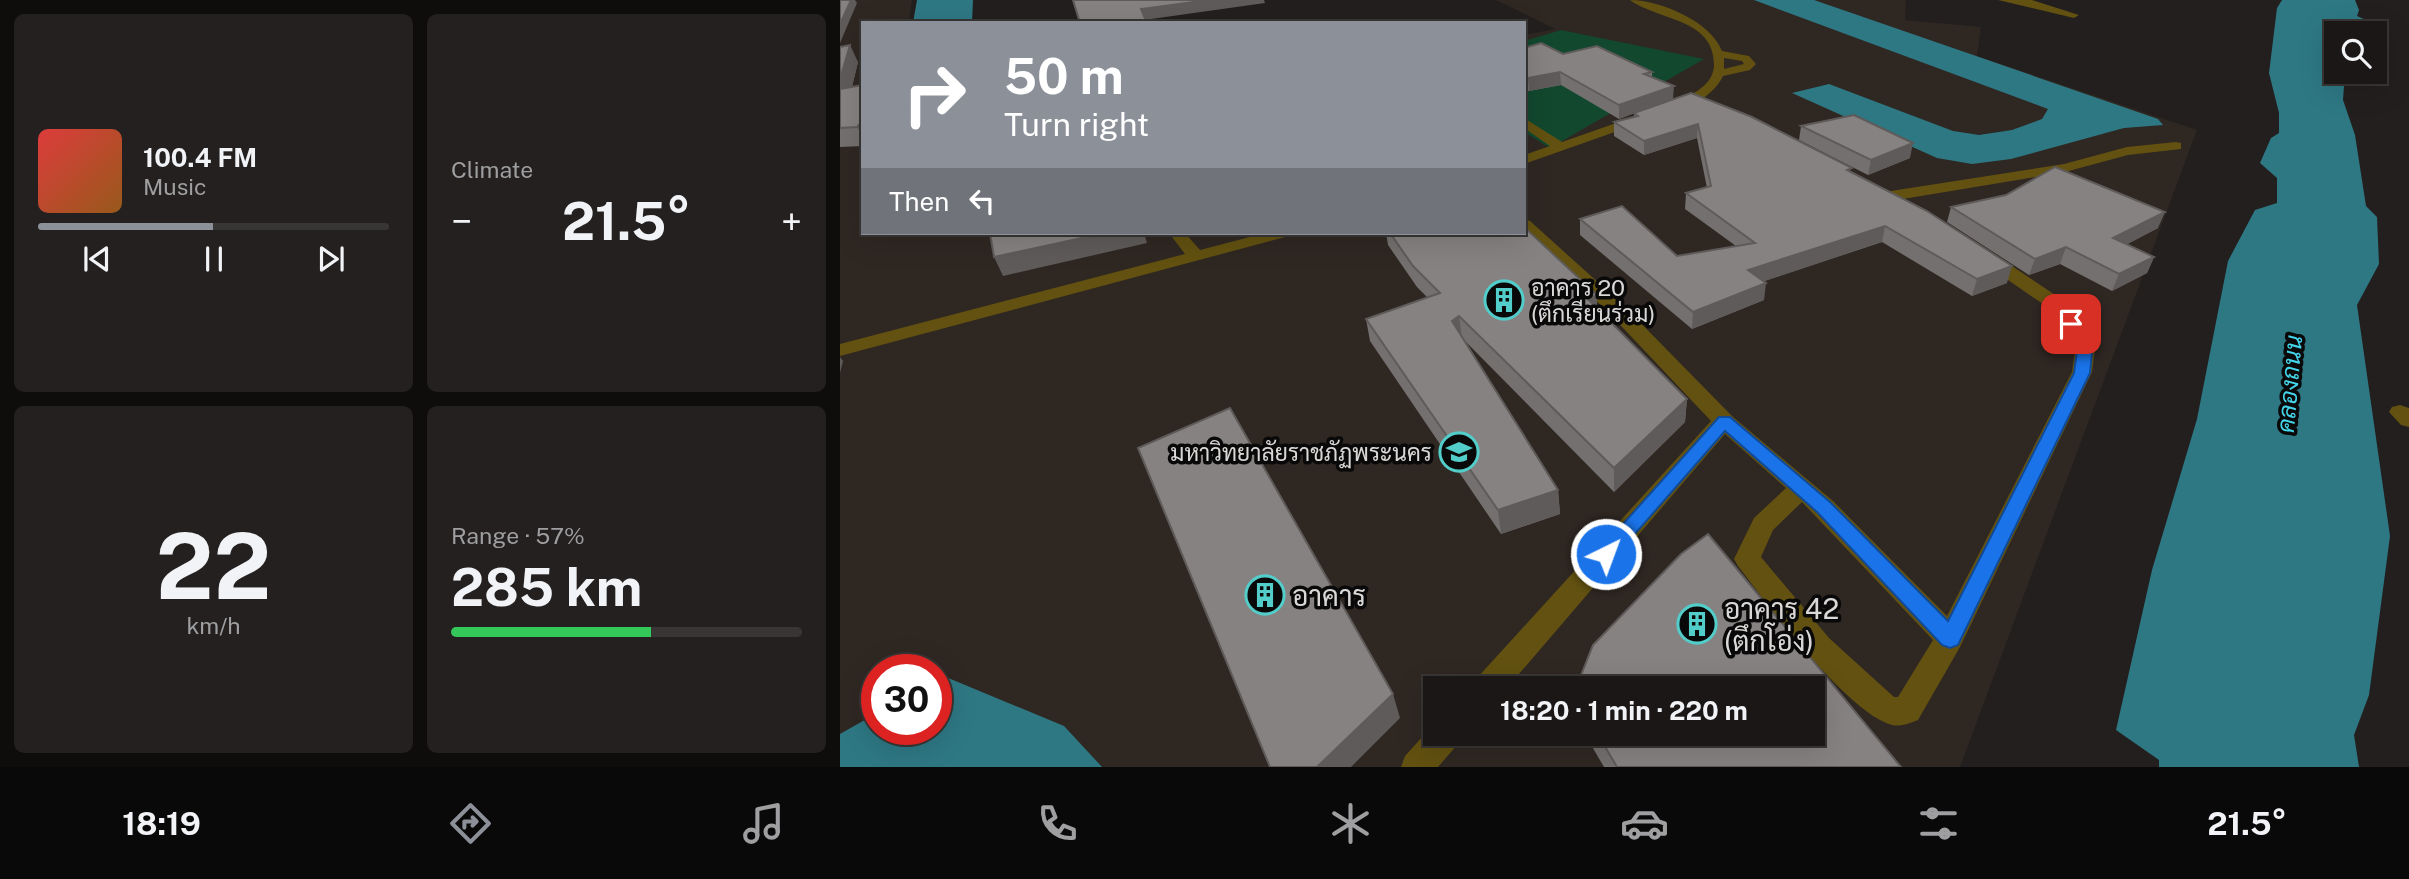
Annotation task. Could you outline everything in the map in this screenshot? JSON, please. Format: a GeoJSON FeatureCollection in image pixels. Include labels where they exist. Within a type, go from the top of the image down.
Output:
{"type":"FeatureCollection","features":[{"type":"Feature","properties":{"kind":"street"},"geometry":{"type":"LineString","coordinates":[[1526,159],[1705,100],[1718,74],[1721,61],[1715,44],[1701,29],[1635,0]]}},
{"type":"Feature","properties":{"kind":"street"},"geometry":{"type":"LineString","coordinates":[[2003,0],[2032,3],[2074,15]]}},
{"type":"Feature","properties":{"kind":"street"},"geometry":{"type":"LineString","coordinates":[[1718,54],[1745,58],[1750,64],[1738,70],[1718,74]]}},
{"type":"Feature","properties":{"kind":"street"},"geometry":{"type":"LineString","coordinates":[[1526,123],[1560,148]]}},
{"type":"Feature","properties":{"kind":"street"},"geometry":{"type":"LineString","coordinates":[[1924,216],[1885,192],[2065,168],[2127,151],[2176,146]]}},
{"type":"Feature","properties":{"kind":"street"},"geometry":{"type":"LineString","coordinates":[[1526,226],[1614,307],[1724,421],[1824,507],[1950,638]]}},
{"type":"Feature","properties":{"kind":"street"},"geometry":{"type":"LineString","coordinates":[[1179,235],[1197,257]]}},
{"type":"Feature","properties":{"kind":"street"},"geometry":{"type":"LineString","coordinates":[[840,350],[1276,235]]}},
{"type":"Feature","properties":{"kind":"street"},"geometry":{"type":"LineString","coordinates":[[1801,488],[1763,525],[1749,548],[1747,559],[1819,647],[1883,707],[1895,712],[1907,710],[1950,638],[2082,373],[2086,342],[2057,305],[1967,245]]}},
{"type":"Feature","properties":{"kind":"street"},"geometry":{"type":"LineString","coordinates":[[1499,676],[1724,421]]}},
{"type":"Feature","properties":{"kind":"street"},"geometry":{"type":"LineString","coordinates":[[1417,767],[1436,746]]}},
{"type":"Feature","properties":{"kind":"shaded area","name":"มหาวิทยาลัยราชภัฏพระนคร"},"geometry":{"type":"Polygon","coordinates":[[[840,0],[912,0],[909,21],[861,21],[861,235],[1526,235],[1526,35],[1555,29],[1496,0],[1906,0],[1905,20],[1981,27],[1977,56],[2197,130],[1960,767],[840,767],[840,0]]]}},
{"type":"Feature","properties":{"kind":"green space"},"geometry":{"type":"Polygon","coordinates":[[[1561,30],[1704,59],[1550,148],[1526,133],[1526,40],[1561,30]]]}},
{"type":"Feature","properties":{"kind":"water"},"geometry":{"type":"Polygon","coordinates":[[[917,0],[973,0],[972,21],[913,21],[917,0]]]}},
{"type":"Feature","properties":{"kind":"water"},"geometry":{"type":"Polygon","coordinates":[[[1754,0],[1814,0],[2158,119],[2163,125],[2124,128],[2011,159],[1972,164],[1937,158],[1792,93],[1829,84],[1953,131],[1979,135],[2012,130],[2042,119],[2048,109],[1754,0]]]}},
{"type":"Feature","properties":{"kind":"water","name":"คลองถนน"},"geometry":{"type":"Polygon","coordinates":[[[2282,0],[2355,0],[2359,10],[2357,16],[2366,20],[2324,21],[2324,84],[2344,84],[2343,100],[2355,135],[2366,206],[2377,217],[2379,264],[2357,305],[2390,536],[2369,695],[2354,735],[2359,767],[2159,767],[2159,760],[2116,730],[2152,570],[2197,419],[2228,261],[2255,210],[2277,203],[2277,178],[2260,163],[2271,138],[2279,133],[2279,113],[2269,73],[2277,8],[2282,0]]]}},
{"type":"Feature","properties":{"kind":"water"},"geometry":{"type":"Polygon","coordinates":[[[952,680],[1064,726],[1102,767],[840,767],[840,734],[861,722],[861,745],[952,745],[952,680]]]}},
{"type":"Feature","properties":{"kind":"building"},"geometry":{"type":"Polygon","coordinates":[[[840,0],[851,0],[840,24],[840,0]]]}},
{"type":"Feature","properties":{"kind":"building"},"geometry":{"type":"Polygon","coordinates":[[[1073,0],[1209,0],[1141,9],[1146,21],[1079,21],[1073,0]]]}},
{"type":"Feature","properties":{"kind":"building"},"geometry":{"type":"Polygon","coordinates":[[[1541,43],[1563,54],[1597,46],[1652,72],[1644,74],[1674,86],[1619,105],[1560,72],[1526,77],[1526,47],[1541,43]]]}},
{"type":"Feature","properties":{"kind":"building"},"geometry":{"type":"Polygon","coordinates":[[[850,45],[840,79],[840,47],[850,45]]]}},
{"type":"Feature","properties":{"kind":"building"},"geometry":{"type":"Polygon","coordinates":[[[861,85],[861,122],[857,127],[840,128],[840,89],[861,85]]]}},
{"type":"Feature","properties":{"kind":"building"},"geometry":{"type":"Polygon","coordinates":[[[1691,93],[1752,117],[1852,168],[1847,170],[1927,211],[2012,266],[1977,279],[1885,226],[1748,270],[1766,283],[1693,312],[1580,219],[1622,206],[1677,256],[1755,243],[1686,193],[1711,186],[1698,124],[1644,141],[1614,122],[1638,116],[1634,113],[1691,93]]]}},
{"type":"Feature","properties":{"kind":"building"},"geometry":{"type":"Polygon","coordinates":[[[1854,115],[1913,143],[1871,160],[1801,126],[1854,115]]]}},
{"type":"Feature","properties":{"kind":"building"},"geometry":{"type":"Polygon","coordinates":[[[2055,167],[2165,212],[2113,238],[2154,257],[2119,274],[2066,247],[2035,259],[1951,207],[2006,195],[2055,167]]]}},
{"type":"Feature","properties":{"kind":"building"},"geometry":{"type":"Polygon","coordinates":[[[1526,229],[1597,295],[1588,299],[1687,399],[1614,468],[1459,316],[1452,321],[1558,490],[1498,510],[1366,319],[1440,293],[1413,266],[1391,235],[1526,235],[1526,229]]]}},
{"type":"Feature","properties":{"kind":"building"},"geometry":{"type":"Polygon","coordinates":[[[990,235],[1096,235],[994,257],[990,235]]]}},
{"type":"Feature","properties":{"kind":"building","name":"อาคาร"},"geometry":{"type":"Polygon","coordinates":[[[1230,408],[1393,694],[1317,767],[1270,767],[1138,448],[1230,408]]]}},
{"type":"Feature","properties":{"kind":"building"},"geometry":{"type":"Polygon","coordinates":[[[1708,534],[1901,767],[1617,767],[1605,746],[1825,746],[1825,676],[1581,676],[1593,645],[1681,554],[1708,534]]]}},
{"type":"Feature","properties":{"kind":"place","name":"อาคาร 20 (ตึกเรียนร่วม)"},"geometry":{"type":"Point","coordinates":[1504,300]}},
{"type":"Feature","properties":{"kind":"place","name":"มหาวิทยาลัยราชภัฏพระนคร"},"geometry":{"type":"Point","coordinates":[1459,452]}},
{"type":"Feature","properties":{"kind":"place","name":"อาคาร"},"geometry":{"type":"Point","coordinates":[1265,595]}},
{"type":"Feature","properties":{"kind":"place","name":"อาคาร 42 (ตึกโอ่ง)"},"geometry":{"type":"Point","coordinates":[1697,624]}},
{"type":"Feature","properties":{"kind":"route"},"geometry":{"type":"LineString","coordinates":[[1606,554],[1724,421],[1824,507],[1950,638],[2082,373],[2086,342],[2071,324]]}}]}
